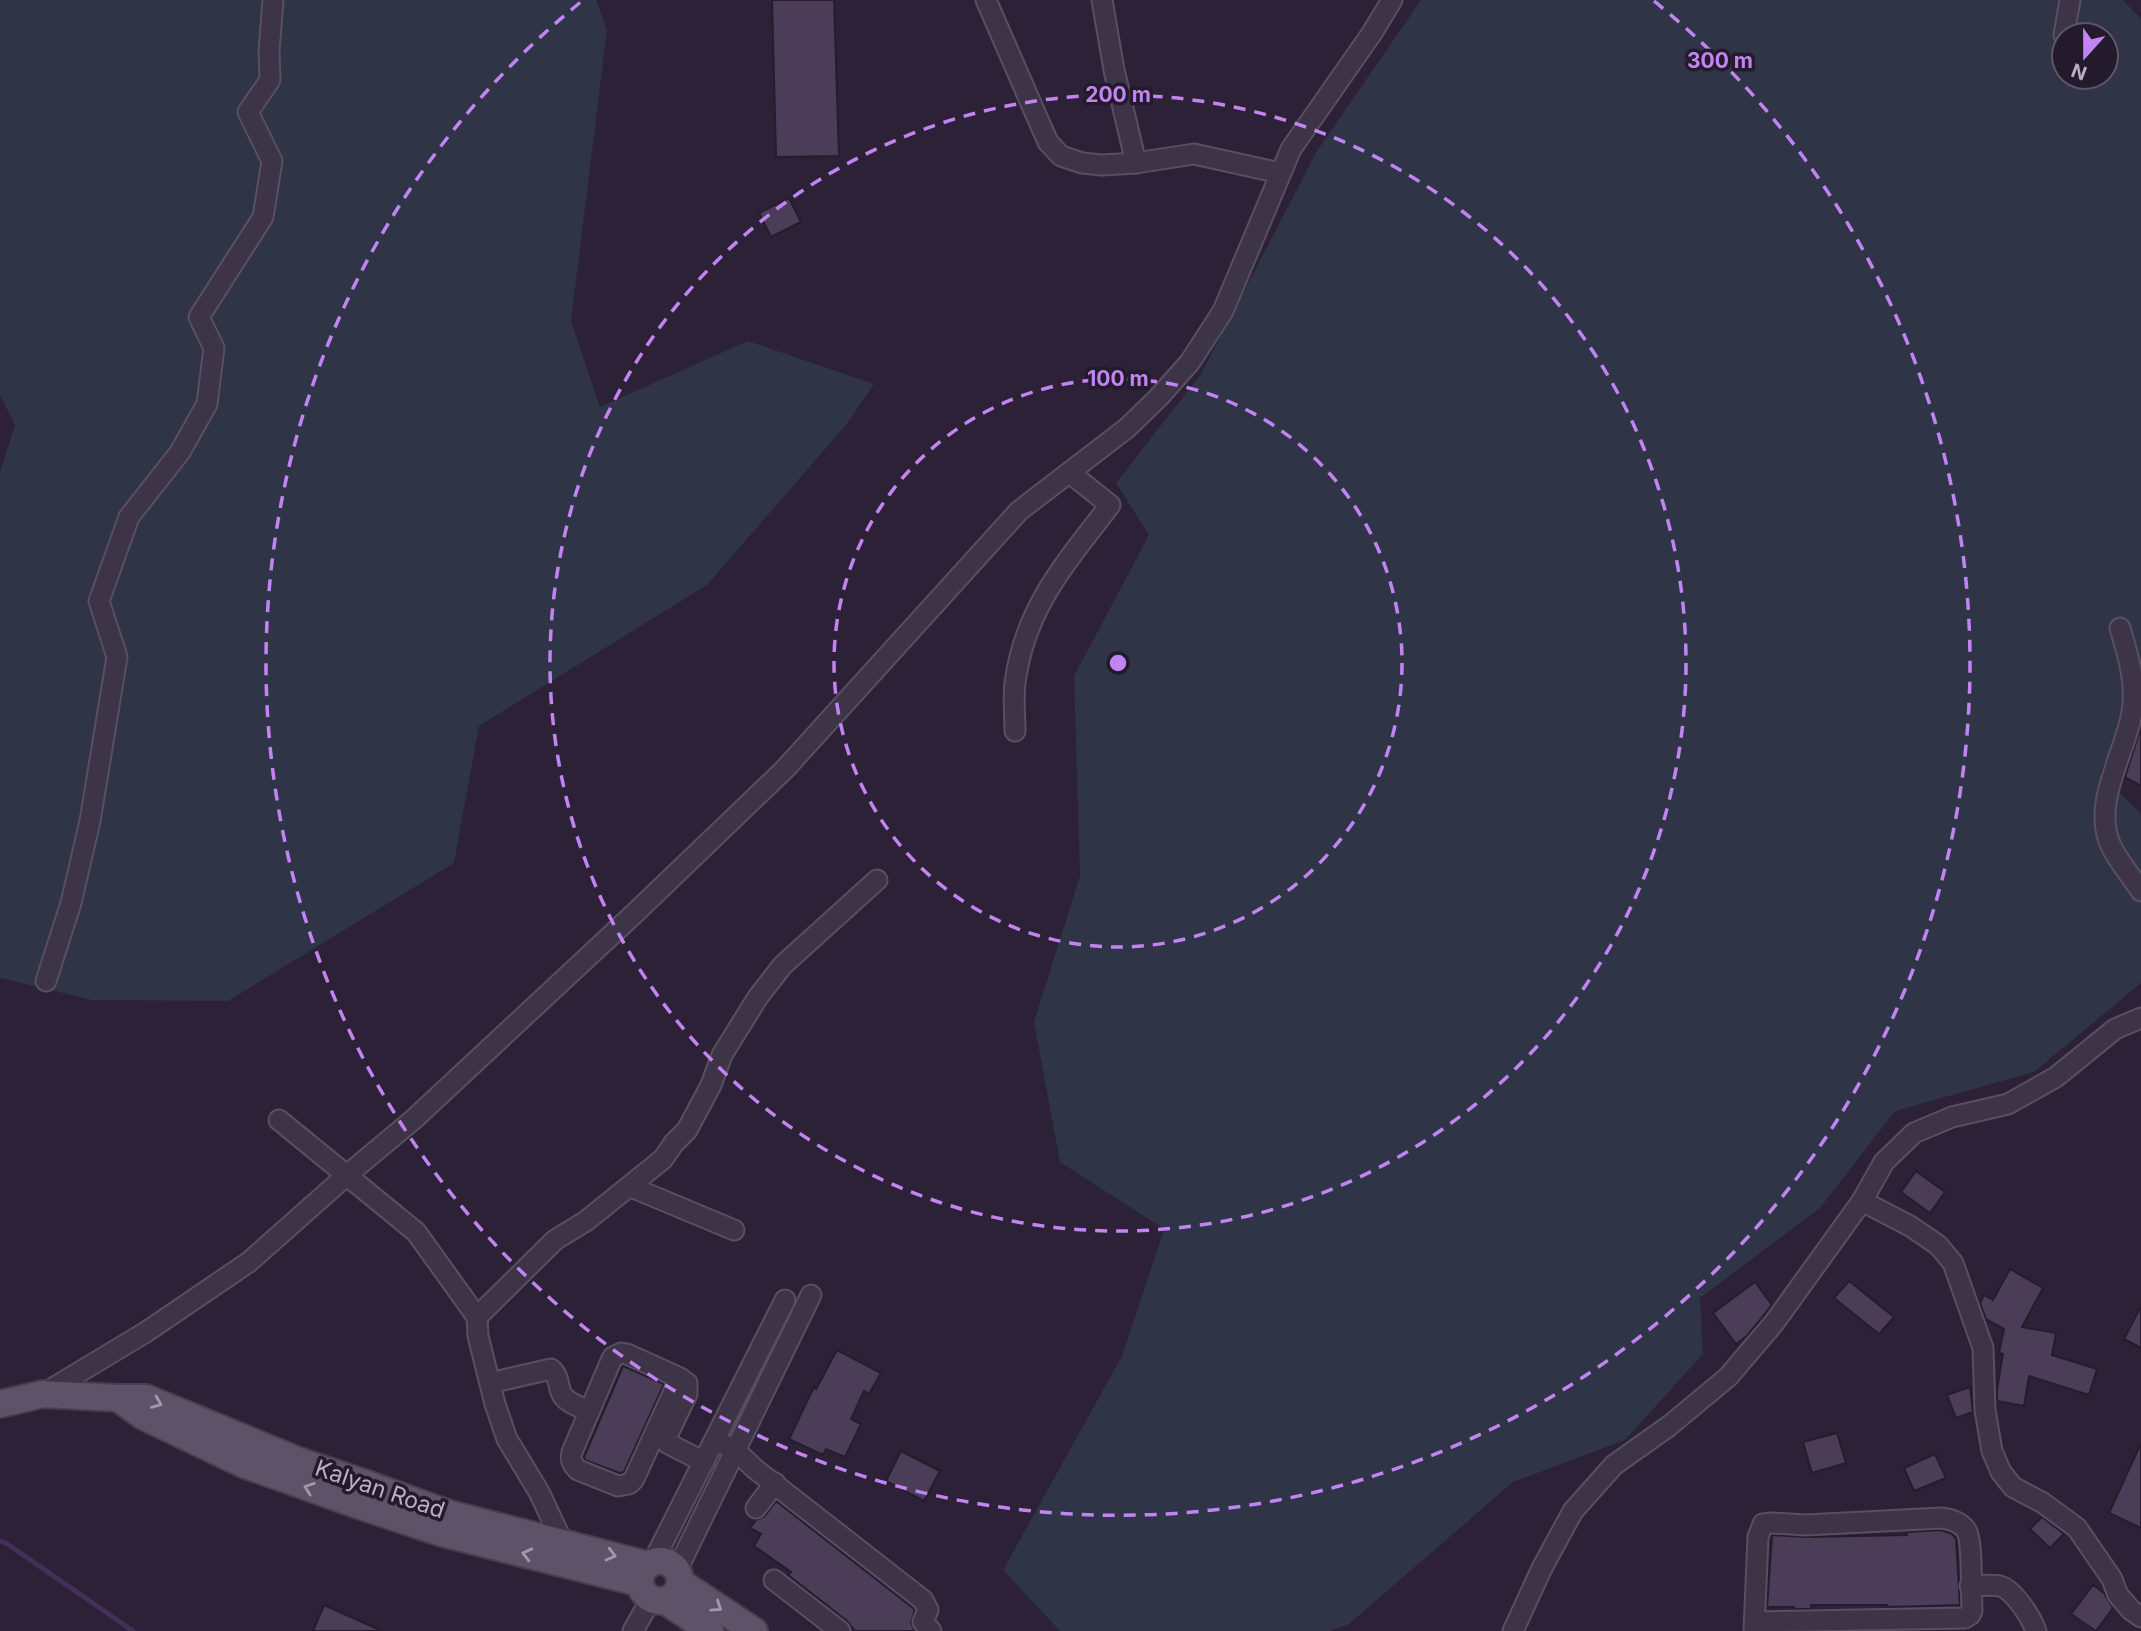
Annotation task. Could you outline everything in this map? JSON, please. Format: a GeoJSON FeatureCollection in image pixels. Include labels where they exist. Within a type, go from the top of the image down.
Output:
{"type":"FeatureCollection","features":[{"type":"Feature","properties":{"kind":"main road","name":"Kalyan Road"},"geometry":{"type":"LineString","coordinates":[[0,1404],[43,1394],[118,1398],[143,1416],[243,1464],[442,1533],[562,1552],[659,1580],[754,1631]]}},
{"type":"Feature","properties":{"kind":"main road","name":"Kalyan Road"},"geometry":{"type":"LineString","coordinates":[[659,1580],[681,1623],[710,1631]]}},
{"type":"Feature","properties":{"kind":"street"},"geometry":{"type":"LineString","coordinates":[[47,981],[71,903],[90,821],[117,657],[99,601],[129,517],[180,452],[207,404],[214,348],[199,317],[263,217],[272,161],[248,111],[270,80],[273,0]]}},
{"type":"Feature","properties":{"kind":"street"},"geometry":{"type":"LineString","coordinates":[[986,0],[1048,142],[1061,156],[1082,163],[1102,165],[1136,163],[1194,153],[1280,173]]}},
{"type":"Feature","properties":{"kind":"street"},"geometry":{"type":"LineString","coordinates":[[1102,0],[1114,70],[1136,163]]}},
{"type":"Feature","properties":{"kind":"street"},"geometry":{"type":"LineString","coordinates":[[43,1394],[146,1332],[249,1262],[346,1175],[414,1119],[785,769],[1020,511],[1127,428],[1158,398],[1190,362],[1223,311],[1291,149],[1392,0]]}},
{"type":"Feature","properties":{"kind":"street"},"geometry":{"type":"LineString","coordinates":[[2066,21],[2070,0]]}},
{"type":"Feature","properties":{"kind":"street"},"geometry":{"type":"LineString","coordinates":[[1015,732],[1015,683],[1030,622],[1052,582],[1110,505],[1070,473]]}},
{"type":"Feature","properties":{"kind":"street"},"geometry":{"type":"LineString","coordinates":[[2120,628],[2130,666],[2133,703],[2107,797],[2106,822],[2110,845],[2141,891]]}},
{"type":"Feature","properties":{"kind":"street"},"geometry":{"type":"LineString","coordinates":[[477,1317],[555,1240],[586,1221],[663,1159],[687,1130],[711,1085],[722,1055],[758,997],[783,965],[877,880]]}},
{"type":"Feature","properties":{"kind":"street"},"geometry":{"type":"LineString","coordinates":[[1513,1631],[1573,1510],[1614,1465],[1669,1426],[1728,1377],[1774,1323],[1862,1201],[1884,1161],[1914,1133],[1952,1116],[2008,1104],[2056,1077],[2115,1030],[2141,1018]]}},
{"type":"Feature","properties":{"kind":"street"},"geometry":{"type":"LineString","coordinates":[[279,1120],[416,1233],[477,1317],[478,1336],[508,1439],[538,1492],[562,1552]]}},
{"type":"Feature","properties":{"kind":"street"},"geometry":{"type":"LineString","coordinates":[[631,1187],[734,1230]]}},
{"type":"Feature","properties":{"kind":"street"},"geometry":{"type":"LineString","coordinates":[[1862,1201],[1910,1226],[1938,1245],[1953,1263],[1983,1349],[1984,1410],[1992,1451],[2001,1472],[2013,1487],[2043,1503],[2077,1528],[2106,1569],[2119,1595],[2141,1617]]}},
{"type":"Feature","properties":{"kind":"street"},"geometry":{"type":"LineString","coordinates":[[633,1631],[659,1580],[735,1450],[811,1295]]}},
{"type":"Feature","properties":{"kind":"street"},"geometry":{"type":"LineString","coordinates":[[659,1580],[704,1462],[785,1300]]}},
{"type":"Feature","properties":{"kind":"street"},"geometry":{"type":"LineString","coordinates":[[680,1378],[634,1479],[629,1484],[618,1486],[578,1470],[571,1458],[610,1363],[613,1357],[621,1353],[680,1378],[687,1383],[688,1388],[665,1440],[704,1462]]}},
{"type":"Feature","properties":{"kind":"street"},"geometry":{"type":"LineString","coordinates":[[490,1383],[551,1369],[557,1374],[565,1399],[589,1411]]}},
{"type":"Feature","properties":{"kind":"street"},"geometry":{"type":"LineString","coordinates":[[715,1440],[735,1450],[755,1469],[923,1600],[928,1610],[923,1622],[931,1631]]}},
{"type":"Feature","properties":{"kind":"street"},"geometry":{"type":"LineString","coordinates":[[756,1508],[775,1483]]}},
{"type":"Feature","properties":{"kind":"street"},"geometry":{"type":"LineString","coordinates":[[1951,1519],[1966,1531],[1969,1537],[1970,1586],[1972,1611],[1965,1618],[1870,1625],[1754,1627],[1758,1537],[1763,1524],[1772,1522],[1806,1525],[1951,1519]]}},
{"type":"Feature","properties":{"kind":"street"},"geometry":{"type":"LineString","coordinates":[[774,1580],[840,1631]]}},
{"type":"Feature","properties":{"kind":"street"},"geometry":{"type":"LineString","coordinates":[[1970,1586],[1993,1586],[2008,1590],[2032,1621],[2036,1631]]}},
{"type":"Feature","properties":{"kind":"shaded area"},"geometry":{"type":"Polygon","coordinates":[[[0,0],[596,0],[607,30],[571,321],[600,407],[748,341],[874,384],[846,425],[707,585],[479,726],[454,863],[228,1001],[92,1000],[0,978],[0,472],[15,425],[0,395],[0,0]]]}},
{"type":"Feature","properties":{"kind":"shaded area"},"geometry":{"type":"Polygon","coordinates":[[[1421,0],[2123,0],[2141,19],[2141,678],[2100,773],[2141,814],[2141,983],[2034,1072],[1895,1111],[1820,1208],[1700,1298],[1703,1354],[1625,1440],[1513,1482],[1349,1624],[1330,1631],[1060,1631],[1003,1570],[1122,1356],[1164,1229],[1060,1162],[1034,1022],[1080,876],[1074,676],[1149,535],[1116,483],[1201,374],[1317,151],[1421,0]]]}},
{"type":"Feature","properties":{"kind":"building"},"geometry":{"type":"Polygon","coordinates":[[[772,0],[834,0],[839,156],[776,157],[772,0]]]}},
{"type":"Feature","properties":{"kind":"building"},"geometry":{"type":"Polygon","coordinates":[[[789,198],[801,222],[771,237],[759,213],[789,198]]]}},
{"type":"Feature","properties":{"kind":"building"},"geometry":{"type":"Polygon","coordinates":[[[2141,727],[2141,786],[2125,777],[2141,727]]]}},
{"type":"Feature","properties":{"kind":"building"},"geometry":{"type":"Polygon","coordinates":[[[1916,1171],[1945,1192],[1930,1213],[1901,1192],[1916,1171]]]}},
{"type":"Feature","properties":{"kind":"building"},"geometry":{"type":"Polygon","coordinates":[[[2010,1269],[2043,1288],[2022,1327],[2056,1333],[2052,1355],[2097,1369],[2089,1395],[2029,1376],[2024,1406],[1997,1401],[2003,1354],[1999,1353],[2004,1329],[1986,1319],[1980,1303],[1984,1295],[1993,1300],[2010,1269]]]}},
{"type":"Feature","properties":{"kind":"building"},"geometry":{"type":"Polygon","coordinates":[[[1849,1281],[1894,1317],[1879,1334],[1834,1298],[1849,1281]]]}},
{"type":"Feature","properties":{"kind":"building"},"geometry":{"type":"Polygon","coordinates":[[[1755,1282],[1772,1305],[1747,1336],[1736,1344],[1713,1313],[1755,1282]]]}},
{"type":"Feature","properties":{"kind":"building"},"geometry":{"type":"Polygon","coordinates":[[[2141,1306],[2141,1348],[2124,1339],[2141,1306]]]}},
{"type":"Feature","properties":{"kind":"building"},"geometry":{"type":"Polygon","coordinates":[[[837,1350],[881,1373],[869,1394],[864,1391],[851,1419],[861,1424],[845,1457],[826,1449],[823,1455],[789,1439],[814,1387],[816,1389],[837,1350]]]}},
{"type":"Feature","properties":{"kind":"building"},"geometry":{"type":"Polygon","coordinates":[[[623,1366],[664,1384],[624,1472],[619,1473],[585,1460],[584,1457],[623,1366]]]}},
{"type":"Feature","properties":{"kind":"building"},"geometry":{"type":"Polygon","coordinates":[[[1970,1387],[1973,1412],[1956,1418],[1947,1395],[1970,1387]]]}},
{"type":"Feature","properties":{"kind":"building"},"geometry":{"type":"Polygon","coordinates":[[[1837,1433],[1846,1463],[1812,1473],[1803,1442],[1837,1433]]]}},
{"type":"Feature","properties":{"kind":"building"},"geometry":{"type":"Polygon","coordinates":[[[2141,1443],[2141,1528],[2109,1513],[2141,1443]]]}},
{"type":"Feature","properties":{"kind":"building"},"geometry":{"type":"Polygon","coordinates":[[[901,1451],[940,1471],[924,1501],[886,1481],[901,1451]]]}},
{"type":"Feature","properties":{"kind":"building"},"geometry":{"type":"Polygon","coordinates":[[[1935,1454],[1946,1478],[1914,1491],[1904,1468],[1935,1454]]]}},
{"type":"Feature","properties":{"kind":"building"},"geometry":{"type":"Polygon","coordinates":[[[776,1501],[913,1608],[915,1610],[911,1623],[915,1631],[855,1631],[847,1621],[788,1575],[791,1572],[754,1546],[761,1534],[750,1528],[756,1520],[765,1516],[776,1501]]]}},
{"type":"Feature","properties":{"kind":"building"},"geometry":{"type":"Polygon","coordinates":[[[2042,1517],[2064,1534],[2050,1548],[2030,1529],[2042,1517]]]}},
{"type":"Feature","properties":{"kind":"building"},"geometry":{"type":"Polygon","coordinates":[[[1941,1530],[1952,1534],[1956,1539],[1960,1605],[1811,1605],[1811,1609],[1767,1607],[1772,1535],[1907,1535],[1907,1532],[1941,1530]]]}},
{"type":"Feature","properties":{"kind":"building"},"geometry":{"type":"Polygon","coordinates":[[[2093,1585],[2104,1593],[2113,1608],[2096,1631],[2071,1614],[2093,1585]]]}},
{"type":"Feature","properties":{"kind":"building"},"geometry":{"type":"Polygon","coordinates":[[[324,1605],[382,1631],[313,1631],[324,1605]]]}},
{"type":"Feature","properties":{"kind":"waterway"},"geometry":{"type":"LineString","coordinates":[[0,1541],[133,1631]]}}]}
